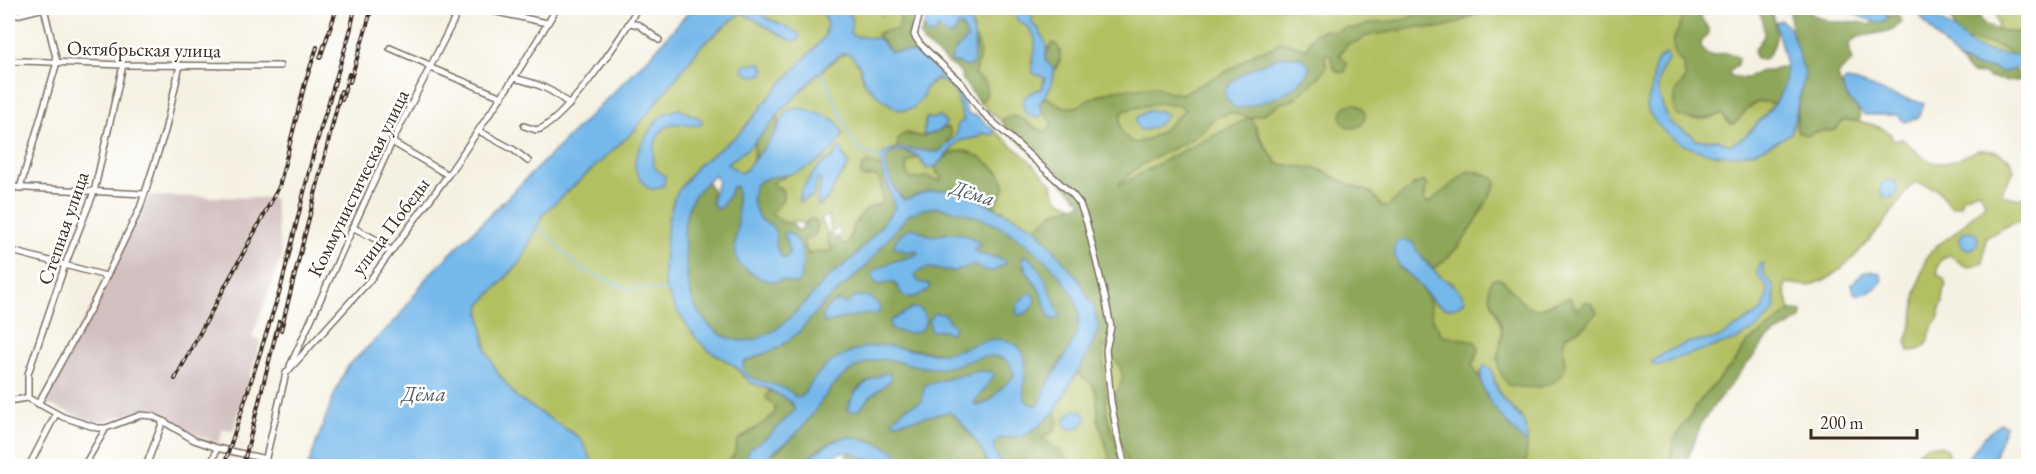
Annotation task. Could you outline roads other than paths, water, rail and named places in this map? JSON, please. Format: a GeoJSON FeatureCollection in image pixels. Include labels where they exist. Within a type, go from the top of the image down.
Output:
{"type":"FeatureCollection","features":[{"type":"Feature","properties":{"kind":"street"},"geometry":{"type":"LineString","coordinates":[[8,17],[44,8],[57,62],[21,188]]}},
{"type":"Feature","properties":{"kind":"street","name":"Коммунистическая улица"},"geometry":{"type":"LineString","coordinates":[[286,373],[392,142],[460,8]]}},
{"type":"Feature","properties":{"kind":"street"},"geometry":{"type":"LineString","coordinates":[[478,8],[548,23]]}},
{"type":"Feature","properties":{"kind":"street","name":"улица Победы"},"geometry":{"type":"LineString","coordinates":[[286,373],[370,280],[448,175],[502,97],[557,8]]}},
{"type":"Feature","properties":{"kind":"street"},"geometry":{"type":"LineString","coordinates":[[524,126],[536,130],[544,127],[569,105],[630,22],[637,8]]}},
{"type":"Feature","properties":{"kind":"street"},"geometry":{"type":"LineString","coordinates":[[919,8],[914,35],[920,44],[962,84],[980,110],[1015,140],[1080,204],[1087,224],[1111,327],[1106,350],[1110,390],[1113,417],[1125,466]]}},
{"type":"Feature","properties":{"kind":"street"},"geometry":{"type":"LineString","coordinates":[[630,22],[639,25],[659,40]]}},
{"type":"Feature","properties":{"kind":"street"},"geometry":{"type":"LineString","coordinates":[[390,48],[431,68],[502,97]]}},
{"type":"Feature","properties":{"kind":"street","name":"Октябрьская улица"},"geometry":{"type":"LineString","coordinates":[[8,62],[280,66]]}},
{"type":"Feature","properties":{"kind":"street","name":"Степная улица"},"geometry":{"type":"LineString","coordinates":[[28,398],[28,374],[65,265],[94,192],[123,65]]}},
{"type":"Feature","properties":{"kind":"street"},"geometry":{"type":"LineString","coordinates":[[38,404],[93,304],[140,208],[165,131],[180,65]]}},
{"type":"Feature","properties":{"kind":"street"},"geometry":{"type":"LineString","coordinates":[[514,78],[552,91],[569,105]]}},
{"type":"Feature","properties":{"kind":"street"},"geometry":{"type":"LineString","coordinates":[[479,130],[514,150],[528,161]]}},
{"type":"Feature","properties":{"kind":"street"},"geometry":{"type":"LineString","coordinates":[[392,142],[448,175]]}},
{"type":"Feature","properties":{"kind":"street"},"geometry":{"type":"LineString","coordinates":[[8,204],[10,188],[144,194]]}},
{"type":"Feature","properties":{"kind":"street"},"geometry":{"type":"LineString","coordinates":[[352,227],[379,241],[391,251]]}},
{"type":"Feature","properties":{"kind":"street"},"geometry":{"type":"LineString","coordinates":[[8,250],[106,276]]}},
{"type":"Feature","properties":{"kind":"street"},"geometry":{"type":"LineString","coordinates":[[297,350],[304,354]]}},
{"type":"Feature","properties":{"kind":"street"},"geometry":{"type":"LineString","coordinates":[[264,466],[286,373]]}},
{"type":"Feature","properties":{"kind":"street"},"geometry":{"type":"LineString","coordinates":[[8,401],[28,398],[56,414],[97,428],[106,428],[141,416],[152,416],[194,440],[217,448],[266,459]]}},
{"type":"Feature","properties":{"kind":"street"},"geometry":{"type":"LineString","coordinates":[[29,466],[56,414]]}},
{"type":"Feature","properties":{"kind":"street"},"geometry":{"type":"LineString","coordinates":[[146,466],[163,421]]}},
{"type":"Feature","properties":{"kind":"street"},"geometry":{"type":"LineString","coordinates":[[84,466],[106,428]]}},
{"type":"Feature","properties":{"kind":"street"},"geometry":{"type":"LineString","coordinates":[[211,466],[217,448]]}},
{"type":"Feature","properties":{"kind":"water","name":"Дёма"},"geometry":{"type":"Polygon","coordinates":[[[692,8],[755,8],[764,16],[795,31],[800,35],[799,39],[794,41],[788,39],[741,12],[701,46],[634,131],[543,214],[520,262],[481,304],[480,313],[486,350],[497,372],[516,397],[580,438],[595,466],[308,466],[334,395],[347,367],[397,319],[427,277],[653,53],[692,8]]]}},
{"type":"Feature","properties":{"kind":"water"},"geometry":{"type":"Polygon","coordinates":[[[817,8],[847,8],[852,19],[850,33],[854,36],[879,39],[891,52],[913,53],[926,58],[936,67],[939,74],[953,83],[959,91],[968,114],[977,116],[995,131],[993,135],[982,133],[978,137],[959,141],[936,166],[927,169],[919,157],[911,153],[901,151],[888,155],[886,164],[889,176],[902,198],[905,200],[928,191],[963,192],[1036,228],[1078,279],[1093,306],[1099,329],[1055,411],[1038,427],[1022,436],[1000,438],[994,443],[1001,466],[981,466],[987,461],[981,449],[965,427],[949,412],[895,423],[892,420],[907,407],[921,402],[925,385],[978,371],[992,372],[995,375],[974,403],[977,406],[988,402],[1014,376],[1007,361],[991,356],[940,368],[928,368],[888,360],[867,362],[836,382],[802,428],[765,459],[771,466],[744,466],[749,450],[770,435],[795,410],[791,402],[769,389],[751,383],[735,366],[707,349],[696,338],[675,308],[664,284],[668,221],[679,190],[696,167],[740,133],[772,94],[824,38],[827,25],[825,16],[817,8]],[[847,53],[841,54],[827,65],[783,109],[751,146],[727,164],[741,173],[745,171],[770,141],[785,114],[796,108],[832,119],[840,127],[843,135],[833,149],[819,161],[803,170],[766,178],[755,185],[752,199],[759,219],[771,225],[776,233],[776,246],[783,259],[788,256],[789,251],[784,234],[787,232],[798,241],[801,247],[803,261],[799,282],[796,284],[782,280],[774,282],[762,279],[739,265],[735,244],[738,223],[737,188],[735,186],[731,188],[730,194],[720,208],[716,209],[713,199],[718,182],[715,175],[700,189],[689,206],[685,219],[684,240],[689,288],[703,319],[720,334],[741,341],[752,340],[763,337],[784,323],[829,277],[854,257],[895,208],[880,161],[883,154],[896,149],[939,152],[956,136],[958,124],[964,120],[955,92],[937,78],[925,88],[923,97],[913,108],[897,109],[883,100],[865,83],[860,66],[847,53]],[[937,207],[908,215],[865,267],[823,304],[799,332],[778,348],[743,362],[744,370],[748,375],[782,387],[794,396],[801,397],[823,369],[839,357],[868,347],[886,346],[945,353],[997,339],[1015,344],[1024,355],[1025,398],[1031,404],[1039,404],[1075,335],[1079,323],[1077,303],[1066,284],[1045,260],[1007,231],[978,217],[937,207]]]}},
{"type":"Feature","properties":{"kind":"water"},"geometry":{"type":"Polygon","coordinates":[[[937,8],[964,8],[962,11],[971,24],[974,36],[973,64],[967,67],[953,63],[951,59],[955,51],[968,38],[962,26],[958,25],[955,33],[948,36],[939,28],[936,34],[929,35],[924,28],[926,21],[937,8]]]}},
{"type":"Feature","properties":{"kind":"water"},"geometry":{"type":"Polygon","coordinates":[[[1015,8],[1029,8],[1032,12],[1032,24],[1039,29],[1047,46],[1045,60],[1054,69],[1051,87],[1039,104],[1043,113],[1037,118],[1026,114],[1023,99],[1028,94],[1042,88],[1045,78],[1033,73],[1034,36],[1032,31],[1018,20],[1014,13],[1015,8]]]}},
{"type":"Feature","properties":{"kind":"water"},"geometry":{"type":"Polygon","coordinates":[[[1843,8],[1887,8],[1887,17],[1884,21],[1871,21],[1843,8]]]}},
{"type":"Feature","properties":{"kind":"water"},"geometry":{"type":"Polygon","coordinates":[[[1914,8],[1923,8],[1955,30],[1974,47],[1994,53],[2028,56],[2027,62],[2013,70],[2002,72],[1993,68],[1976,67],[1959,60],[1914,8]]]}},
{"type":"Feature","properties":{"kind":"water"},"geometry":{"type":"Polygon","coordinates":[[[1781,20],[1791,30],[1805,74],[1791,133],[1769,146],[1750,153],[1715,154],[1700,151],[1674,139],[1653,119],[1646,106],[1652,90],[1654,68],[1658,60],[1666,54],[1669,59],[1660,75],[1658,91],[1670,123],[1692,135],[1695,140],[1719,140],[1729,145],[1746,135],[1771,109],[1784,86],[1785,65],[1775,23],[1781,20]]]}},
{"type":"Feature","properties":{"kind":"water"},"geometry":{"type":"Polygon","coordinates":[[[1283,56],[1303,58],[1310,66],[1306,75],[1290,90],[1256,104],[1235,108],[1226,98],[1225,90],[1236,78],[1268,61],[1283,56]]]}},
{"type":"Feature","properties":{"kind":"water"},"geometry":{"type":"Polygon","coordinates":[[[762,64],[765,70],[762,75],[751,76],[743,70],[743,65],[762,64]]]}},
{"type":"Feature","properties":{"kind":"water"},"geometry":{"type":"Polygon","coordinates":[[[1846,80],[1924,104],[1919,117],[1905,122],[1897,115],[1865,115],[1845,93],[1842,85],[1846,80]]]}},
{"type":"Feature","properties":{"kind":"water"},"geometry":{"type":"Polygon","coordinates":[[[679,109],[701,119],[702,124],[695,126],[673,124],[658,136],[653,161],[654,167],[665,176],[664,185],[651,189],[637,173],[636,156],[661,116],[679,109]]]}},
{"type":"Feature","properties":{"kind":"water"},"geometry":{"type":"Polygon","coordinates":[[[1148,111],[1160,111],[1167,115],[1156,126],[1140,130],[1136,123],[1137,117],[1148,111]]]}},
{"type":"Feature","properties":{"kind":"water"},"geometry":{"type":"Polygon","coordinates":[[[940,116],[946,123],[942,129],[923,135],[927,117],[932,119],[940,116]]]}},
{"type":"Feature","properties":{"kind":"water"},"geometry":{"type":"Polygon","coordinates":[[[839,148],[842,148],[842,155],[849,165],[828,198],[818,206],[821,182],[818,179],[812,199],[808,197],[799,201],[802,189],[811,176],[820,165],[832,158],[839,148]]]}},
{"type":"Feature","properties":{"kind":"water"},"geometry":{"type":"Polygon","coordinates":[[[1889,180],[1895,183],[1898,189],[1895,195],[1889,198],[1883,195],[1880,189],[1883,183],[1889,180]]]}},
{"type":"Feature","properties":{"kind":"water"},"geometry":{"type":"Polygon","coordinates":[[[910,228],[931,236],[948,233],[966,235],[981,245],[973,249],[976,252],[1004,260],[1006,263],[994,271],[987,271],[973,265],[955,271],[927,268],[917,272],[915,276],[919,282],[929,284],[930,288],[917,296],[906,297],[894,283],[877,284],[873,280],[873,272],[888,264],[916,255],[918,252],[915,250],[907,252],[894,247],[897,238],[910,228]]]}},
{"type":"Feature","properties":{"kind":"water"},"geometry":{"type":"Polygon","coordinates":[[[1965,231],[1973,231],[1978,236],[1976,247],[1965,249],[1960,244],[1960,236],[1965,231]]]}},
{"type":"Feature","properties":{"kind":"water"},"geometry":{"type":"Polygon","coordinates":[[[1403,239],[1413,243],[1429,266],[1457,289],[1465,301],[1449,308],[1431,299],[1397,262],[1395,245],[1403,239]]]}},
{"type":"Feature","properties":{"kind":"water"},"geometry":{"type":"Polygon","coordinates":[[[1025,255],[1036,265],[1046,281],[1060,316],[1057,319],[1050,318],[1040,291],[1025,267],[1022,257],[1025,255]]]}},
{"type":"Feature","properties":{"kind":"water"},"geometry":{"type":"Polygon","coordinates":[[[1760,264],[1763,264],[1764,275],[1773,285],[1775,307],[1757,328],[1736,340],[1661,365],[1652,365],[1652,361],[1668,351],[1690,342],[1717,339],[1763,310],[1767,287],[1757,273],[1760,264]]]}},
{"type":"Feature","properties":{"kind":"water"},"geometry":{"type":"Polygon","coordinates":[[[1870,271],[1880,273],[1882,278],[1879,285],[1863,294],[1854,293],[1852,284],[1863,273],[1870,271]]]}},
{"type":"Feature","properties":{"kind":"water"},"geometry":{"type":"Polygon","coordinates":[[[1029,293],[1033,294],[1035,303],[1027,313],[1018,315],[1016,313],[1018,303],[1029,293]]]}},
{"type":"Feature","properties":{"kind":"water"},"geometry":{"type":"Polygon","coordinates":[[[858,296],[872,299],[878,304],[880,311],[875,315],[867,313],[824,323],[823,315],[830,305],[836,302],[847,304],[858,296]]]}},
{"type":"Feature","properties":{"kind":"water"},"geometry":{"type":"Polygon","coordinates":[[[912,308],[921,309],[925,317],[922,329],[918,332],[904,333],[890,328],[890,321],[912,308]]]}},
{"type":"Feature","properties":{"kind":"water"},"geometry":{"type":"Polygon","coordinates":[[[934,313],[945,314],[955,327],[950,334],[943,330],[931,331],[929,320],[934,313]]]}},
{"type":"Feature","properties":{"kind":"water"},"geometry":{"type":"Polygon","coordinates":[[[1485,366],[1490,368],[1500,395],[1523,420],[1527,444],[1487,396],[1482,385],[1481,374],[1485,366]]]}},
{"type":"Feature","properties":{"kind":"water"},"geometry":{"type":"Polygon","coordinates":[[[885,373],[890,373],[891,380],[871,396],[859,410],[847,410],[853,396],[861,387],[885,373]]]}},
{"type":"Feature","properties":{"kind":"water"},"geometry":{"type":"Polygon","coordinates":[[[1074,410],[1081,411],[1087,418],[1076,429],[1066,427],[1065,419],[1074,410]]]}},
{"type":"Feature","properties":{"kind":"water"},"geometry":{"type":"Polygon","coordinates":[[[2001,423],[2006,426],[1991,466],[1962,466],[1983,438],[2001,423]]]}},
{"type":"Feature","properties":{"kind":"water"},"geometry":{"type":"Polygon","coordinates":[[[847,437],[877,443],[916,466],[883,466],[853,453],[842,452],[822,466],[795,466],[832,442],[847,437]]]}},
{"type":"Feature","properties":{"kind":"waterway"},"geometry":{"type":"LineString","coordinates":[[821,71],[855,145],[860,151],[881,159]]}},
{"type":"Feature","properties":{"kind":"waterway"},"geometry":{"type":"LineString","coordinates":[[538,225],[579,268],[628,289],[669,292]]}},
{"type":"Feature","properties":{"kind":"railway"},"geometry":{"type":"LineString","coordinates":[[320,58],[337,8]]}},
{"type":"Feature","properties":{"kind":"railway"},"geometry":{"type":"LineString","coordinates":[[224,466],[281,287],[314,151],[350,32],[355,8]]}},
{"type":"Feature","properties":{"kind":"railway"},"geometry":{"type":"LineString","coordinates":[[350,82],[372,8]]}},
{"type":"Feature","properties":{"kind":"railway"},"geometry":{"type":"LineString","coordinates":[[175,379],[279,187],[305,83],[317,47]]}},
{"type":"Feature","properties":{"kind":"railway"},"geometry":{"type":"LineString","coordinates":[[342,100],[349,74]]}},
{"type":"Feature","properties":{"kind":"railway"},"geometry":{"type":"LineString","coordinates":[[281,330],[341,91]]}},
{"type":"Feature","properties":{"kind":"railway"},"geometry":{"type":"LineString","coordinates":[[243,466],[279,321]]}}]}
